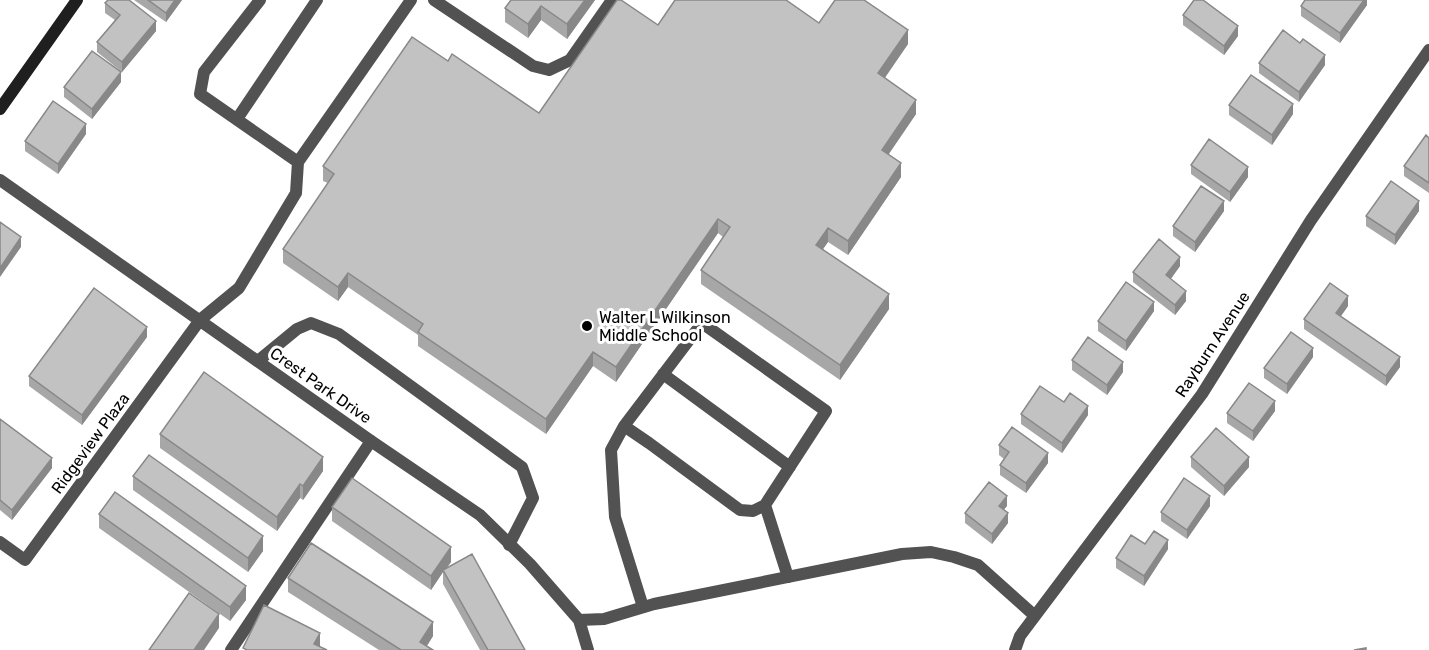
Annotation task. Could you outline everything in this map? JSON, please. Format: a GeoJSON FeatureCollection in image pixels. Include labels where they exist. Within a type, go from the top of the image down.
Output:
{"type":"FeatureCollection","features":[{"type":"Feature","properties":{"kind":"street"},"geometry":{"type":"LineString","coordinates":[[0,109],[77,0]]}},
{"type":"Feature","properties":{"kind":"street"},"geometry":{"type":"LineString","coordinates":[[260,0],[204,72],[200,94],[298,162]]}},
{"type":"Feature","properties":{"kind":"street"},"geometry":{"type":"LineString","coordinates":[[237,119],[317,0]]}},
{"type":"Feature","properties":{"kind":"street"},"geometry":{"type":"LineString","coordinates":[[200,320],[239,288],[296,193],[298,162],[411,0]]}},
{"type":"Feature","properties":{"kind":"street"},"geometry":{"type":"LineString","coordinates":[[434,0],[533,66],[549,70],[570,60],[612,0]]}},
{"type":"Feature","properties":{"kind":"street","name":"Rayburn Avenue"},"geometry":{"type":"LineString","coordinates":[[1015,650],[1020,636],[1202,394],[1311,220],[1429,50]]}},
{"type":"Feature","properties":{"kind":"street","name":"Crest Park Drive"},"geometry":{"type":"LineString","coordinates":[[0,180],[480,515],[530,564],[579,620],[588,650]]}},
{"type":"Feature","properties":{"kind":"street","name":"Ridgeview Plaza"},"geometry":{"type":"LineString","coordinates":[[0,542],[25,560],[200,320]]}},
{"type":"Feature","properties":{"kind":"street"},"geometry":{"type":"LineString","coordinates":[[624,426],[740,510],[753,511],[765,505],[826,411],[702,322],[624,426],[611,450],[615,517],[643,607]]}},
{"type":"Feature","properties":{"kind":"street"},"geometry":{"type":"LineString","coordinates":[[258,361],[297,329],[311,323],[339,334],[522,467],[533,498],[509,545]]}},
{"type":"Feature","properties":{"kind":"street"},"geometry":{"type":"LineString","coordinates":[[663,374],[790,467]]}},
{"type":"Feature","properties":{"kind":"street"},"geometry":{"type":"LineString","coordinates":[[231,650],[371,441]]}},
{"type":"Feature","properties":{"kind":"street"},"geometry":{"type":"LineString","coordinates":[[765,505],[788,577]]}},
{"type":"Feature","properties":{"kind":"street"},"geometry":{"type":"LineString","coordinates":[[579,620],[604,619],[643,607],[788,577],[902,554],[931,552],[978,565],[1035,616]]}},
{"type":"Feature","properties":{"kind":"building"},"geometry":{"type":"Polygon","coordinates":[[[108,0],[129,0],[156,21],[122,62],[97,42],[120,15],[105,3],[108,0]]]}},
{"type":"Feature","properties":{"kind":"building"},"geometry":{"type":"Polygon","coordinates":[[[148,0],[175,0],[166,13],[148,0]]]}},
{"type":"Feature","properties":{"kind":"building"},"geometry":{"type":"Polygon","coordinates":[[[511,0],[585,0],[567,24],[541,6],[528,24],[505,8],[511,0]]]}},
{"type":"Feature","properties":{"kind":"building"},"geometry":{"type":"Polygon","coordinates":[[[617,0],[621,0],[658,25],[675,0],[786,0],[819,23],[835,0],[864,0],[908,30],[878,73],[916,100],[882,150],[901,163],[848,241],[828,228],[816,245],[889,294],[840,365],[701,270],[730,227],[718,219],[616,367],[593,352],[546,419],[418,332],[423,324],[348,273],[338,287],[283,249],[334,174],[323,166],[412,37],[448,61],[452,54],[539,113],[617,0]]]}},
{"type":"Feature","properties":{"kind":"building"},"geometry":{"type":"Polygon","coordinates":[[[1194,0],[1203,0],[1238,26],[1224,46],[1183,15],[1194,0]]]}},
{"type":"Feature","properties":{"kind":"building"},"geometry":{"type":"Polygon","coordinates":[[[1305,0],[1364,0],[1340,33],[1301,6],[1305,0]]]}},
{"type":"Feature","properties":{"kind":"building"},"geometry":{"type":"Polygon","coordinates":[[[1283,30],[1300,43],[1303,39],[1325,55],[1299,92],[1259,63],[1283,30]]]}},
{"type":"Feature","properties":{"kind":"building"},"geometry":{"type":"Polygon","coordinates":[[[92,51],[121,72],[92,109],[64,87],[92,51]]]}},
{"type":"Feature","properties":{"kind":"building"},"geometry":{"type":"Polygon","coordinates":[[[1251,75],[1293,104],[1272,135],[1229,105],[1251,75]]]}},
{"type":"Feature","properties":{"kind":"building"},"geometry":{"type":"Polygon","coordinates":[[[53,101],[86,124],[58,164],[25,141],[53,101]]]}},
{"type":"Feature","properties":{"kind":"building"},"geometry":{"type":"Polygon","coordinates":[[[1426,135],[1429,138],[1429,183],[1404,166],[1426,135]]]}},
{"type":"Feature","properties":{"kind":"building"},"geometry":{"type":"Polygon","coordinates":[[[1209,139],[1248,167],[1230,192],[1191,165],[1209,139]]]}},
{"type":"Feature","properties":{"kind":"building"},"geometry":{"type":"Polygon","coordinates":[[[1391,181],[1419,201],[1395,235],[1366,216],[1391,181]]]}},
{"type":"Feature","properties":{"kind":"building"},"geometry":{"type":"Polygon","coordinates":[[[1201,186],[1224,201],[1195,242],[1173,226],[1201,186]]]}},
{"type":"Feature","properties":{"kind":"building"},"geometry":{"type":"Polygon","coordinates":[[[0,222],[21,237],[0,268],[0,222]]]}},
{"type":"Feature","properties":{"kind":"building"},"geometry":{"type":"Polygon","coordinates":[[[1159,239],[1180,257],[1166,275],[1186,291],[1175,305],[1133,272],[1159,239]]]}},
{"type":"Feature","properties":{"kind":"building"},"geometry":{"type":"Polygon","coordinates":[[[1126,282],[1154,302],[1126,341],[1098,321],[1126,282]]]}},
{"type":"Feature","properties":{"kind":"building"},"geometry":{"type":"Polygon","coordinates":[[[1330,283],[1348,296],[1336,313],[1400,357],[1386,376],[1304,319],[1330,283]]]}},
{"type":"Feature","properties":{"kind":"building"},"geometry":{"type":"Polygon","coordinates":[[[94,288],[147,327],[82,415],[29,376],[94,288]]]}},
{"type":"Feature","properties":{"kind":"building"},"geometry":{"type":"Polygon","coordinates":[[[1291,332],[1313,348],[1287,384],[1264,368],[1291,332]]]}},
{"type":"Feature","properties":{"kind":"building"},"geometry":{"type":"Polygon","coordinates":[[[1088,337],[1123,362],[1107,385],[1072,360],[1088,337]]]}},
{"type":"Feature","properties":{"kind":"building"},"geometry":{"type":"Polygon","coordinates":[[[204,372],[323,457],[303,486],[300,484],[277,517],[160,434],[204,372]]]}},
{"type":"Feature","properties":{"kind":"building"},"geometry":{"type":"Polygon","coordinates":[[[1249,383],[1275,401],[1253,431],[1227,413],[1249,383]]]}},
{"type":"Feature","properties":{"kind":"building"},"geometry":{"type":"Polygon","coordinates":[[[1040,386],[1064,402],[1070,393],[1088,406],[1062,443],[1021,414],[1040,386]]]}},
{"type":"Feature","properties":{"kind":"building"},"geometry":{"type":"Polygon","coordinates":[[[0,419],[52,458],[12,510],[0,500],[0,419]]]}},
{"type":"Feature","properties":{"kind":"building"},"geometry":{"type":"Polygon","coordinates":[[[1012,427],[1048,453],[1026,483],[1000,465],[1009,452],[999,445],[1012,427]]]}},
{"type":"Feature","properties":{"kind":"building"},"geometry":{"type":"Polygon","coordinates":[[[1216,428],[1249,457],[1224,486],[1191,457],[1216,428]]]}},
{"type":"Feature","properties":{"kind":"building"},"geometry":{"type":"Polygon","coordinates":[[[149,455],[263,536],[248,558],[133,476],[149,455]]]}},
{"type":"Feature","properties":{"kind":"building"},"geometry":{"type":"Polygon","coordinates":[[[352,478],[451,547],[431,576],[332,507],[352,478]]]}},
{"type":"Feature","properties":{"kind":"building"},"geometry":{"type":"Polygon","coordinates":[[[1184,478],[1210,496],[1187,530],[1161,512],[1184,478]]]}},
{"type":"Feature","properties":{"kind":"building"},"geometry":{"type":"Polygon","coordinates":[[[989,482],[1007,496],[999,506],[1008,513],[992,534],[965,513],[989,482]]]}},
{"type":"Feature","properties":{"kind":"building"},"geometry":{"type":"Polygon","coordinates":[[[115,492],[246,586],[230,607],[99,514],[115,492]]]}},
{"type":"Feature","properties":{"kind":"building"},"geometry":{"type":"Polygon","coordinates":[[[1154,531],[1168,540],[1144,576],[1116,558],[1131,535],[1145,544],[1154,531]]]}},
{"type":"Feature","properties":{"kind":"building"},"geometry":{"type":"Polygon","coordinates":[[[311,543],[433,622],[420,642],[433,650],[401,650],[288,578],[311,543]]]}},
{"type":"Feature","properties":{"kind":"building"},"geometry":{"type":"Polygon","coordinates":[[[472,554],[525,650],[488,650],[443,570],[472,554]]]}},
{"type":"Feature","properties":{"kind":"building"},"geometry":{"type":"Polygon","coordinates":[[[189,593],[219,614],[194,650],[149,650],[189,593]]]}},
{"type":"Feature","properties":{"kind":"building"},"geometry":{"type":"Polygon","coordinates":[[[264,605],[320,633],[314,644],[327,650],[247,650],[243,648],[264,605]]]}},
{"type":"Feature","properties":{"kind":"place","name":"Walter L Wilkinson Middle School"},"geometry":{"type":"Point","coordinates":[587,326]}}]}
